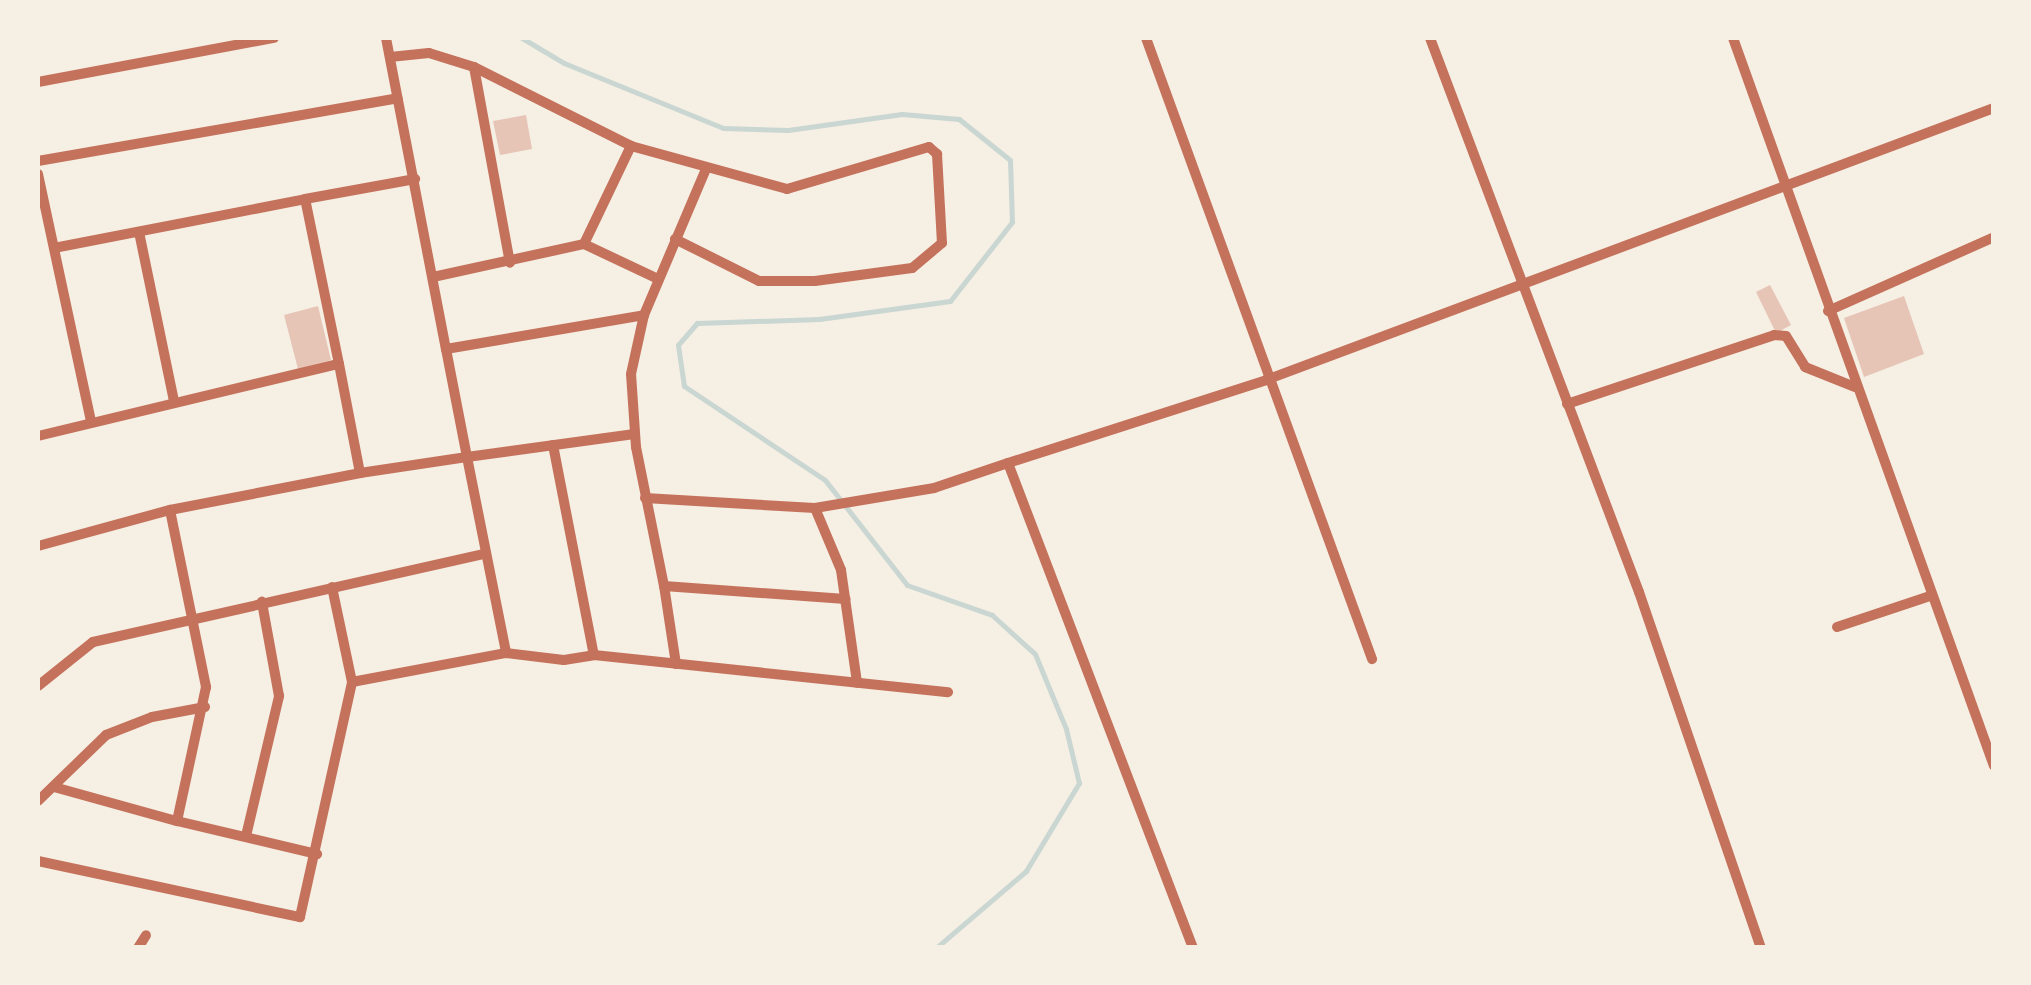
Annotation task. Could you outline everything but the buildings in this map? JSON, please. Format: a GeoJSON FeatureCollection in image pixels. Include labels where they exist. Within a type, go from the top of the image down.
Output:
{"type":"FeatureCollection","features":[{"type":"Feature","properties":{"kind":"street"},"geometry":{"type":"LineString","coordinates":[[38,82],[274,38]]}},
{"type":"Feature","properties":{"kind":"street"},"geometry":{"type":"LineString","coordinates":[[386,38],[506,653]]}},
{"type":"Feature","properties":{"kind":"street"},"geometry":{"type":"LineString","coordinates":[[1146,38],[1266,380],[1372,659]]}},
{"type":"Feature","properties":{"kind":"street"},"geometry":{"type":"LineString","coordinates":[[1430,38],[1762,948]]}},
{"type":"Feature","properties":{"kind":"street"},"geometry":{"type":"LineString","coordinates":[[1733,38],[1784,190],[1994,766]]}},
{"type":"Feature","properties":{"kind":"street"},"geometry":{"type":"LineString","coordinates":[[390,57],[430,54],[474,66],[631,146],[705,171],[787,189],[929,148],[936,154],[943,197],[940,250],[892,274],[786,282],[740,276],[675,238]]}},
{"type":"Feature","properties":{"kind":"street"},"geometry":{"type":"LineString","coordinates":[[474,66],[510,263]]}},
{"type":"Feature","properties":{"kind":"street"},"geometry":{"type":"LineString","coordinates":[[38,161],[398,98]]}},
{"type":"Feature","properties":{"kind":"street"},"geometry":{"type":"LineString","coordinates":[[645,498],[815,508],[934,488],[1266,380],[1784,190],[1994,108]]}},
{"type":"Feature","properties":{"kind":"street"},"geometry":{"type":"LineString","coordinates":[[584,244],[631,146]]}},
{"type":"Feature","properties":{"kind":"street"},"geometry":{"type":"LineString","coordinates":[[676,664],[634,434],[632,374],[644,315],[705,171]]}},
{"type":"Feature","properties":{"kind":"street"},"geometry":{"type":"LineString","coordinates":[[38,174],[92,422]]}},
{"type":"Feature","properties":{"kind":"street"},"geometry":{"type":"LineString","coordinates":[[54,248],[414,178]]}},
{"type":"Feature","properties":{"kind":"street"},"geometry":{"type":"LineString","coordinates":[[305,199],[360,473]]}},
{"type":"Feature","properties":{"kind":"street"},"geometry":{"type":"LineString","coordinates":[[139,232],[174,400]]}},
{"type":"Feature","properties":{"kind":"street"},"geometry":{"type":"LineString","coordinates":[[1828,311],[1994,237]]}},
{"type":"Feature","properties":{"kind":"street"},"geometry":{"type":"LineString","coordinates":[[433,277],[584,244],[658,279]]}},
{"type":"Feature","properties":{"kind":"street"},"geometry":{"type":"LineString","coordinates":[[446,349],[644,315]]}},
{"type":"Feature","properties":{"kind":"street"},"geometry":{"type":"LineString","coordinates":[[1566,404],[1774,334],[1786,336],[1806,367],[1855,388]]}},
{"type":"Feature","properties":{"kind":"street"},"geometry":{"type":"LineString","coordinates":[[38,436],[174,400],[339,364]]}},
{"type":"Feature","properties":{"kind":"street"},"geometry":{"type":"LineString","coordinates":[[38,546],[170,510],[360,473],[634,434]]}},
{"type":"Feature","properties":{"kind":"street"},"geometry":{"type":"LineString","coordinates":[[553,445],[594,655]]}},
{"type":"Feature","properties":{"kind":"street"},"geometry":{"type":"LineString","coordinates":[[1008,463],[1193,948]]}},
{"type":"Feature","properties":{"kind":"street"},"geometry":{"type":"LineString","coordinates":[[815,508],[842,570],[857,683]]}},
{"type":"Feature","properties":{"kind":"street"},"geometry":{"type":"LineString","coordinates":[[170,510],[194,620],[205,707],[177,821]]}},
{"type":"Feature","properties":{"kind":"street"},"geometry":{"type":"LineString","coordinates":[[38,686],[86,644],[484,554]]}},
{"type":"Feature","properties":{"kind":"street"},"geometry":{"type":"LineString","coordinates":[[664,586],[846,600]]}},
{"type":"Feature","properties":{"kind":"street"},"geometry":{"type":"LineString","coordinates":[[38,861],[292,920],[302,914],[318,854],[352,682],[332,587]]}},
{"type":"Feature","properties":{"kind":"street"},"geometry":{"type":"LineString","coordinates":[[1838,627],[1930,596]]}},
{"type":"Feature","properties":{"kind":"street"},"geometry":{"type":"LineString","coordinates":[[246,836],[279,696],[262,602]]}},
{"type":"Feature","properties":{"kind":"street"},"geometry":{"type":"LineString","coordinates":[[352,682],[506,653],[564,660],[594,655],[948,692]]}},
{"type":"Feature","properties":{"kind":"street"},"geometry":{"type":"LineString","coordinates":[[38,802],[106,735],[152,717],[205,707]]}},
{"type":"Feature","properties":{"kind":"street"},"geometry":{"type":"LineString","coordinates":[[54,787],[318,854]]}},
{"type":"Feature","properties":{"kind":"street"},"geometry":{"type":"LineString","coordinates":[[138,948],[146,936]]}},
{"type":"Feature","properties":{"kind":"waterway"},"geometry":{"type":"LineString","coordinates":[[522,38],[564,63],[723,128],[788,130],[902,114],[959,119],[1010,160],[1012,222],[950,301],[819,319],[697,323],[678,345],[684,386],[825,480],[907,585],[992,615],[1035,654],[1066,729],[1079,783],[1026,871],[936,948]]}}]}
